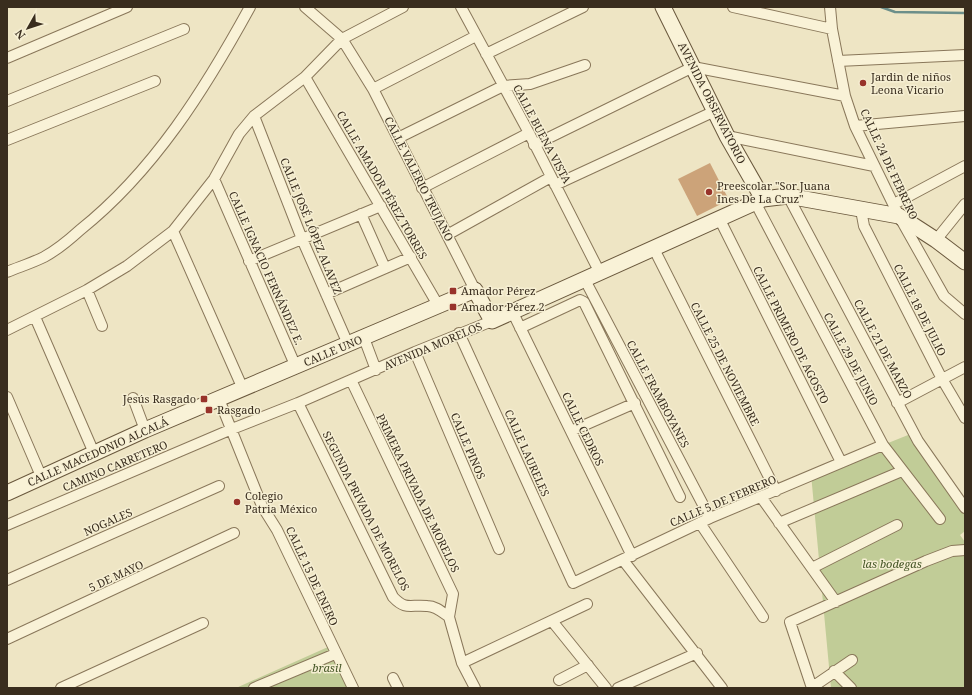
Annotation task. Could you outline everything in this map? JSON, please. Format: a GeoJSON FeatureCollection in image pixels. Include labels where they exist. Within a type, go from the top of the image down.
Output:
{"type":"FeatureCollection","features":[{"type":"Feature","properties":{"kind":"street"},"geometry":{"type":"LineString","coordinates":[[7,58],[127,7]]}},
{"type":"Feature","properties":{"kind":"street"},"geometry":{"type":"LineString","coordinates":[[7,272],[43,258],[57,248],[105,210],[136,178],[178,125],[225,53],[250,7]]}},
{"type":"Feature","properties":{"kind":"street","name":"CALLE VALERIO TRUJANO"},"geometry":{"type":"LineString","coordinates":[[305,7],[342,39],[373,89],[422,188],[492,321]]}},
{"type":"Feature","properties":{"kind":"street"},"geometry":{"type":"LineString","coordinates":[[7,330],[87,290],[127,266],[174,231],[214,178],[239,134],[254,116],[305,77],[342,39],[404,7]]}},
{"type":"Feature","properties":{"kind":"street","name":"CALLE BUENA VISTA"},"geometry":{"type":"LineString","coordinates":[[461,7],[529,133],[600,273]]}},
{"type":"Feature","properties":{"kind":"street"},"geometry":{"type":"LineString","coordinates":[[486,54],[583,7]]}},
{"type":"Feature","properties":{"kind":"street","name":"AVENIDA OBSERVATORIO"},"geometry":{"type":"LineString","coordinates":[[663,7],[759,200]]}},
{"type":"Feature","properties":{"kind":"street"},"geometry":{"type":"LineString","coordinates":[[732,7],[832,29]]}},
{"type":"Feature","properties":{"kind":"street","name":"CALLE 24 DE FEBRERO"},"geometry":{"type":"LineString","coordinates":[[830,7],[832,29],[845,96],[855,126],[896,210],[944,296],[965,314]]}},
{"type":"Feature","properties":{"kind":"street"},"geometry":{"type":"LineString","coordinates":[[7,101],[184,29]]}},
{"type":"Feature","properties":{"kind":"street"},"geometry":{"type":"LineString","coordinates":[[373,89],[476,36]]}},
{"type":"Feature","properties":{"kind":"street"},"geometry":{"type":"LineString","coordinates":[[838,61],[965,55]]}},
{"type":"Feature","properties":{"kind":"street"},"geometry":{"type":"LineString","coordinates":[[398,138],[503,86],[530,84],[584,65]]}},
{"type":"Feature","properties":{"kind":"street"},"geometry":{"type":"LineString","coordinates":[[534,145],[693,67],[845,96]]}},
{"type":"Feature","properties":{"kind":"street","name":"CALLE AMADOR PÉREZ TORRES"},"geometry":{"type":"LineString","coordinates":[[305,77],[438,305]]}},
{"type":"Feature","properties":{"kind":"street"},"geometry":{"type":"LineString","coordinates":[[7,140],[156,81]]}},
{"type":"Feature","properties":{"kind":"street"},"geometry":{"type":"LineString","coordinates":[[447,235],[553,181],[715,111]]}},
{"type":"Feature","properties":{"kind":"street","name":"CALLE JOSÉ LÓPEZ ALAVEZ"},"geometry":{"type":"LineString","coordinates":[[254,116],[302,239],[348,344]]}},
{"type":"Feature","properties":{"kind":"street"},"geometry":{"type":"LineString","coordinates":[[855,126],[965,116]]}},
{"type":"Feature","properties":{"kind":"street"},"geometry":{"type":"LineString","coordinates":[[422,188],[529,133]]}},
{"type":"Feature","properties":{"kind":"street"},"geometry":{"type":"LineString","coordinates":[[727,136],[874,166]]}},
{"type":"Feature","properties":{"kind":"street"},"geometry":{"type":"LineString","coordinates":[[965,166],[896,210],[965,262]]}},
{"type":"Feature","properties":{"kind":"street","name":"CALLE IGNACIO FERNÁNDEZ E."},"geometry":{"type":"LineString","coordinates":[[214,178],[296,367]]}},
{"type":"Feature","properties":{"kind":"street","name":"AVENIDA MORELOS"},"geometry":{"type":"LineString","coordinates":[[232,429],[298,403],[459,333],[513,313],[653,247],[759,200],[788,196],[861,210],[896,210]]}},
{"type":"Feature","properties":{"kind":"street","name":"CALLE 21 DE MARZO"},"geometry":{"type":"LineString","coordinates":[[788,196],[918,441],[965,508]]}},
{"type":"Feature","properties":{"kind":"street","name":"CALLE 29 DE JUNIO"},"geometry":{"type":"LineString","coordinates":[[759,200],[883,445],[940,518]]}},
{"type":"Feature","properties":{"kind":"street"},"geometry":{"type":"LineString","coordinates":[[936,240],[965,204]]}},
{"type":"Feature","properties":{"kind":"street"},"geometry":{"type":"LineString","coordinates":[[249,261],[381,206]]}},
{"type":"Feature","properties":{"kind":"street","name":"CALLE 18 DE JULIO"},"geometry":{"type":"LineString","coordinates":[[861,210],[864,226],[942,379],[964,415]]}},
{"type":"Feature","properties":{"kind":"street"},"geometry":{"type":"LineString","coordinates":[[362,214],[384,268]]}},
{"type":"Feature","properties":{"kind":"street","name":"CALLE PRIMERO DE AGOSTO"},"geometry":{"type":"LineString","coordinates":[[718,218],[841,462]]}},
{"type":"Feature","properties":{"kind":"street"},"geometry":{"type":"LineString","coordinates":[[174,231],[243,389]]}},
{"type":"Feature","properties":{"kind":"street","name":"CALLE 25 DE NOVIEMBRE"},"geometry":{"type":"LineString","coordinates":[[653,247],[776,491]]}},
{"type":"Feature","properties":{"kind":"street"},"geometry":{"type":"LineString","coordinates":[[326,294],[411,257]]}},
{"type":"Feature","properties":{"kind":"street","name":"CALLE FRAMBOYANES"},"geometry":{"type":"LineString","coordinates":[[585,280],[710,518]]}},
{"type":"Feature","properties":{"kind":"street"},"geometry":{"type":"LineString","coordinates":[[87,290],[102,326]]}},
{"type":"Feature","properties":{"kind":"street","name":"CALLE UNO"},"geometry":{"type":"LineString","coordinates":[[189,411],[476,290]]}},
{"type":"Feature","properties":{"kind":"street"},"geometry":{"type":"LineString","coordinates":[[520,328],[580,300],[584,302],[680,497]]}},
{"type":"Feature","properties":{"kind":"street","name":"CALLE CEDROS"},"geometry":{"type":"LineString","coordinates":[[513,313],[571,431],[628,558],[722,688]]}},
{"type":"Feature","properties":{"kind":"street"},"geometry":{"type":"LineString","coordinates":[[36,316],[94,453]]}},
{"type":"Feature","properties":{"kind":"street","name":"CALLE LAURELES"},"geometry":{"type":"LineString","coordinates":[[459,333],[573,582]]}},
{"type":"Feature","properties":{"kind":"street"},"geometry":{"type":"LineString","coordinates":[[364,338],[376,370]]}},
{"type":"Feature","properties":{"kind":"street","name":"CALLE PINOS"},"geometry":{"type":"LineString","coordinates":[[415,352],[499,549]]}},
{"type":"Feature","properties":{"kind":"street"},"geometry":{"type":"LineString","coordinates":[[897,403],[965,367]]}},
{"type":"Feature","properties":{"kind":"street","name":"PRIMERA PRIVADA DE MORELOS"},"geometry":{"type":"LineString","coordinates":[[351,380],[453,594],[449,617]]}},
{"type":"Feature","properties":{"kind":"street"},"geometry":{"type":"LineString","coordinates":[[7,397],[41,476]]}},
{"type":"Feature","properties":{"kind":"street"},"geometry":{"type":"LineString","coordinates":[[133,398],[146,430]]}},
{"type":"Feature","properties":{"kind":"street","name":"CALLE 15 DE ENERO"},"geometry":{"type":"LineString","coordinates":[[220,399],[244,465],[262,506],[277,530],[335,654],[353,688]]}},
{"type":"Feature","properties":{"kind":"street","name":"SEGUNDA PRIVADA DE MORELOS"},"geometry":{"type":"LineString","coordinates":[[298,403],[393,597],[400,604],[409,607],[428,606],[438,609],[449,617]]}},
{"type":"Feature","properties":{"kind":"street"},"geometry":{"type":"LineString","coordinates":[[571,431],[635,403]]}},
{"type":"Feature","properties":{"kind":"street","name":"CALLE MACEDONIO ALCALÁ"},"geometry":{"type":"LineString","coordinates":[[7,492],[189,411]]}},
{"type":"Feature","properties":{"kind":"street","name":"CAMINO CARRETERO"},"geometry":{"type":"LineString","coordinates":[[7,525],[232,429]]}},
{"type":"Feature","properties":{"kind":"street","name":"CALLE 5 DE FEBRERO"},"geometry":{"type":"LineString","coordinates":[[573,582],[628,558],[710,518],[883,445]]}},
{"type":"Feature","properties":{"kind":"street"},"geometry":{"type":"LineString","coordinates":[[779,523],[902,471]]}},
{"type":"Feature","properties":{"kind":"street","name":"NOGALES"},"geometry":{"type":"LineString","coordinates":[[7,580],[219,486]]}},
{"type":"Feature","properties":{"kind":"street"},"geometry":{"type":"LineString","coordinates":[[761,497],[836,602]]}},
{"type":"Feature","properties":{"kind":"street"},"geometry":{"type":"LineString","coordinates":[[700,523],[763,617]]}},
{"type":"Feature","properties":{"kind":"street"},"geometry":{"type":"LineString","coordinates":[[812,568],[898,525]]}},
{"type":"Feature","properties":{"kind":"street","name":"5 DE MAYO"},"geometry":{"type":"LineString","coordinates":[[7,639],[234,533]]}},
{"type":"Feature","properties":{"kind":"street"},"geometry":{"type":"LineString","coordinates":[[852,660],[834,671],[812,688],[790,622],[926,561],[952,551],[965,550]]}},
{"type":"Feature","properties":{"kind":"street"},"geometry":{"type":"LineString","coordinates":[[462,663],[587,604]]}},
{"type":"Feature","properties":{"kind":"street"},"geometry":{"type":"LineString","coordinates":[[449,617],[462,663],[475,688]]}},
{"type":"Feature","properties":{"kind":"street"},"geometry":{"type":"LineString","coordinates":[[552,621],[606,688]]}},
{"type":"Feature","properties":{"kind":"street"},"geometry":{"type":"LineString","coordinates":[[61,688],[203,623]]}},
{"type":"Feature","properties":{"kind":"street"},"geometry":{"type":"LineString","coordinates":[[618,688],[697,653]]}},
{"type":"Feature","properties":{"kind":"street"},"geometry":{"type":"LineString","coordinates":[[254,688],[335,654]]}},
{"type":"Feature","properties":{"kind":"street"},"geometry":{"type":"LineString","coordinates":[[559,680],[588,665]]}},
{"type":"Feature","properties":{"kind":"street"},"geometry":{"type":"LineString","coordinates":[[834,671],[851,688]]}},
{"type":"Feature","properties":{"kind":"street"},"geometry":{"type":"LineString","coordinates":[[393,678],[398,688]]}},
{"type":"Feature","properties":{"kind":"green space","name":"las bodegas"},"geometry":{"type":"Polygon","coordinates":[[[918,431],[965,502],[965,531],[960,535],[965,542],[965,688],[831,688],[811,474],[918,431]]]}},
{"type":"Feature","properties":{"kind":"green space","name":"brasil"},"geometry":{"type":"Polygon","coordinates":[[[337,643],[359,688],[236,688],[337,643]]]}},
{"type":"Feature","properties":{"kind":"building","name":"Preescolar \"Sor Juana Ines De La Cruz\""},"geometry":{"type":"Polygon","coordinates":[[[710,163],[729,200],[697,216],[678,179],[710,163]]]}},
{"type":"Feature","properties":{"kind":"waterway"},"geometry":{"type":"LineString","coordinates":[[881,7],[895,12],[965,13]]}},
{"type":"Feature","properties":{"kind":"place","name":"Jardin de niños Leona Vicario"},"geometry":{"type":"Point","coordinates":[863,83]}},
{"type":"Feature","properties":{"kind":"place","name":"Preescolar \"Sor Juana Ines De La Cruz\""},"geometry":{"type":"Point","coordinates":[709,192]}},
{"type":"Feature","properties":{"kind":"place","name":"Amador Pérez"},"geometry":{"type":"Point","coordinates":[453,291]}},
{"type":"Feature","properties":{"kind":"place","name":"Amador Pérez 2"},"geometry":{"type":"Point","coordinates":[453,307]}},
{"type":"Feature","properties":{"kind":"place","name":"Jesús Rasgado"},"geometry":{"type":"Point","coordinates":[204,399]}},
{"type":"Feature","properties":{"kind":"place","name":"Rasgado"},"geometry":{"type":"Point","coordinates":[209,410]}},
{"type":"Feature","properties":{"kind":"place","name":"Colegio Patria México"},"geometry":{"type":"Point","coordinates":[237,502]}}]}
